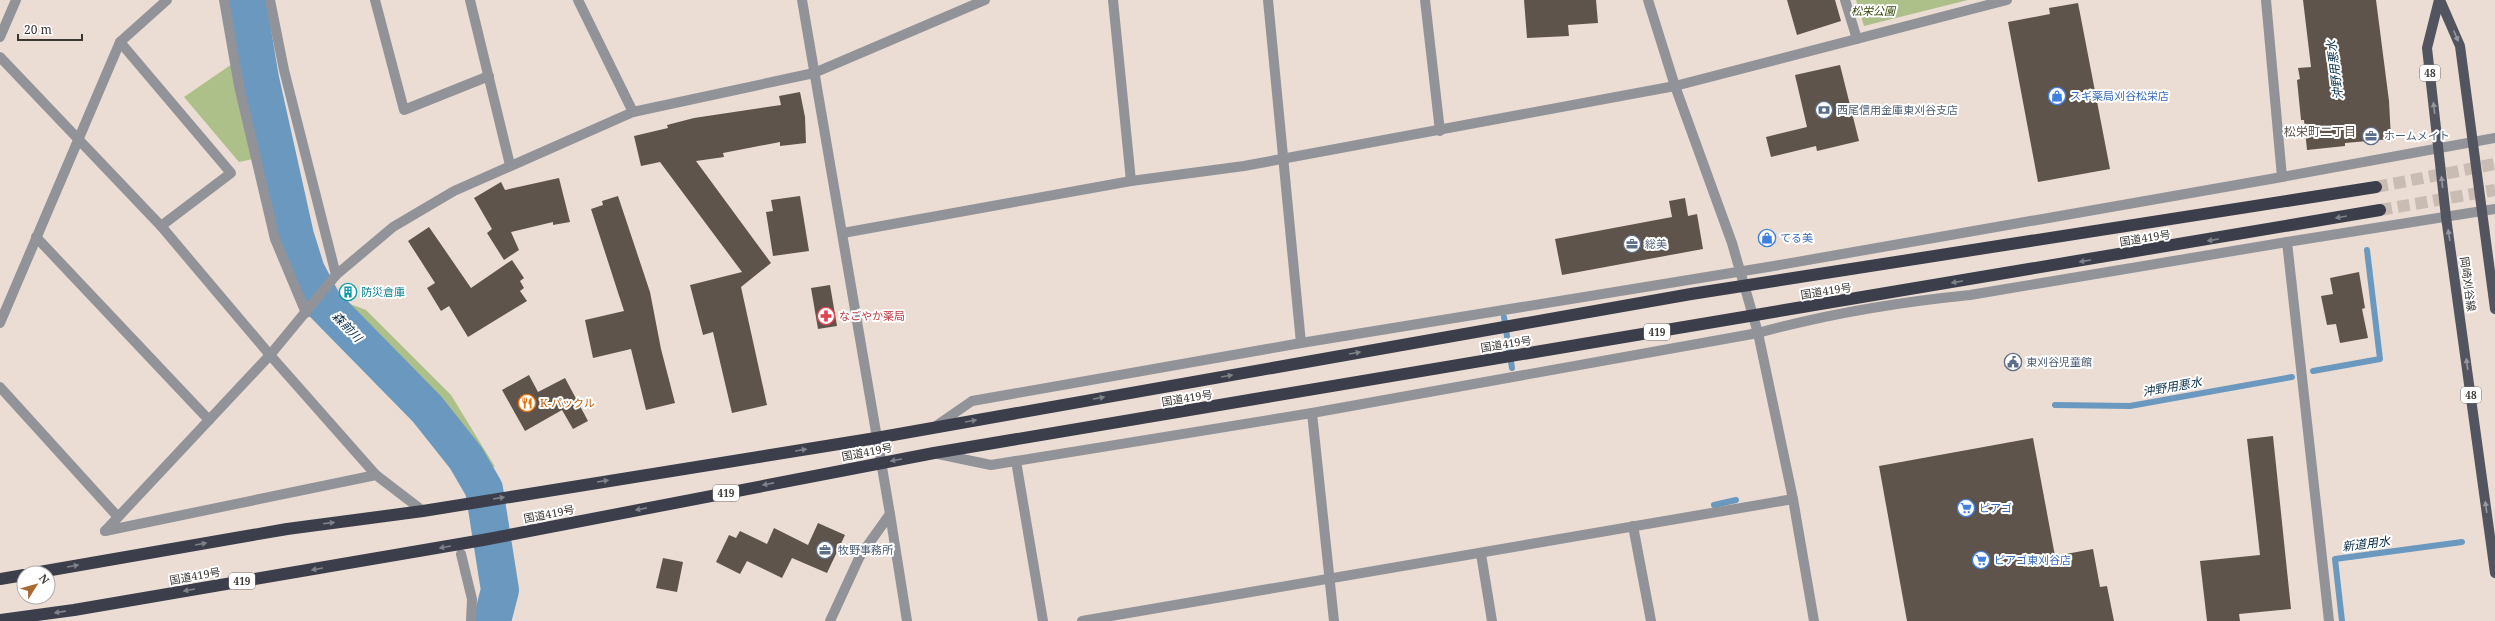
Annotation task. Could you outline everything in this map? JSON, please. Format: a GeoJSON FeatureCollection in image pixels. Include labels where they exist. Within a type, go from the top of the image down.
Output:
{"type":"FeatureCollection","features":[{"type":"Feature","properties":{"kind":"highway","name":"国道419号"},"geometry":{"type":"LineString","coordinates":[[56,569],[287,529],[423,511],[876,438],[1745,286],[2376,187]]}},
{"type":"Feature","properties":{"kind":"highway","name":"国道419号"},"geometry":{"type":"LineString","coordinates":[[0,620],[74,610],[517,534],[880,462],[2380,210]]}},
{"type":"Feature","properties":{"kind":"highway"},"geometry":{"type":"LineString","coordinates":[[0,579],[16,576]]}},
{"type":"Feature","properties":{"kind":"main road","name":"岡崎刈谷線"},"geometry":{"type":"LineString","coordinates":[[2440,0],[2460,46],[2471,142],[2483,211],[2495,309]]}},
{"type":"Feature","properties":{"kind":"main road","name":"岡崎刈谷線"},"geometry":{"type":"LineString","coordinates":[[2440,0],[2427,48],[2446,217],[2495,573]]}},
{"type":"Feature","properties":{"kind":"street"},"geometry":{"type":"LineString","coordinates":[[0,36],[16,0]]}},
{"type":"Feature","properties":{"kind":"street"},"geometry":{"type":"LineString","coordinates":[[0,323],[120,42],[167,0]]}},
{"type":"Feature","properties":{"kind":"street"},"geometry":{"type":"LineString","coordinates":[[224,0],[239,86],[275,239],[306,313]]}},
{"type":"Feature","properties":{"kind":"street"},"geometry":{"type":"LineString","coordinates":[[270,0],[284,70],[336,275]]}},
{"type":"Feature","properties":{"kind":"street"},"geometry":{"type":"LineString","coordinates":[[375,0],[404,110],[489,76]]}},
{"type":"Feature","properties":{"kind":"street"},"geometry":{"type":"LineString","coordinates":[[470,0],[510,165]]}},
{"type":"Feature","properties":{"kind":"street"},"geometry":{"type":"LineString","coordinates":[[578,0],[633,112]]}},
{"type":"Feature","properties":{"kind":"street"},"geometry":{"type":"LineString","coordinates":[[802,0],[907,621]]}},
{"type":"Feature","properties":{"kind":"street"},"geometry":{"type":"LineString","coordinates":[[376,475],[105,531],[270,355],[336,275],[393,227],[454,191],[633,112],[814,73],[985,0]]}},
{"type":"Feature","properties":{"kind":"street"},"geometry":{"type":"LineString","coordinates":[[1113,0],[1131,181]]}},
{"type":"Feature","properties":{"kind":"street"},"geometry":{"type":"LineString","coordinates":[[1268,0],[1301,343]]}},
{"type":"Feature","properties":{"kind":"street"},"geometry":{"type":"LineString","coordinates":[[1425,0],[1440,131]]}},
{"type":"Feature","properties":{"kind":"street"},"geometry":{"type":"LineString","coordinates":[[1648,0],[1675,86],[1745,286],[1758,333],[1793,499],[1814,621]]}},
{"type":"Feature","properties":{"kind":"street"},"geometry":{"type":"LineString","coordinates":[[1845,0],[1857,38]]}},
{"type":"Feature","properties":{"kind":"street"},"geometry":{"type":"LineString","coordinates":[[842,233],[1131,181],[1244,166],[1440,131],[1675,86],[2006,0]]}},
{"type":"Feature","properties":{"kind":"street"},"geometry":{"type":"LineString","coordinates":[[2266,0],[2282,177]]}},
{"type":"Feature","properties":{"kind":"street"},"geometry":{"type":"LineString","coordinates":[[120,42],[231,173],[161,226]]}},
{"type":"Feature","properties":{"kind":"street"},"geometry":{"type":"LineString","coordinates":[[0,57],[161,226],[270,355],[376,475],[423,511]]}},
{"type":"Feature","properties":{"kind":"street"},"geometry":{"type":"LineString","coordinates":[[933,428],[972,401],[1301,343],[1740,271],[2348,166],[2438,147],[2495,138]]}},
{"type":"Feature","properties":{"kind":"street"},"geometry":{"type":"LineString","coordinates":[[934,453],[991,465],[1312,413],[1758,333],[1792,324],[1921,300],[1970,295],[2495,209]]}},
{"type":"Feature","properties":{"kind":"street"},"geometry":{"type":"LineString","coordinates":[[36,237],[209,420]]}},
{"type":"Feature","properties":{"kind":"street"},"geometry":{"type":"LineString","coordinates":[[2287,242],[2329,621]]}},
{"type":"Feature","properties":{"kind":"street"},"geometry":{"type":"LineString","coordinates":[[0,387],[118,517]]}},
{"type":"Feature","properties":{"kind":"street"},"geometry":{"type":"LineString","coordinates":[[1312,413],[1334,621]]}},
{"type":"Feature","properties":{"kind":"street"},"geometry":{"type":"LineString","coordinates":[[1016,461],[1043,621]]}},
{"type":"Feature","properties":{"kind":"street"},"geometry":{"type":"LineString","coordinates":[[1082,621],[1330,577],[1481,554],[1793,499]]}},
{"type":"Feature","properties":{"kind":"street"},"geometry":{"type":"LineString","coordinates":[[830,621],[860,556],[890,514]]}},
{"type":"Feature","properties":{"kind":"street"},"geometry":{"type":"LineString","coordinates":[[1633,526],[1651,621]]}},
{"type":"Feature","properties":{"kind":"street"},"geometry":{"type":"LineString","coordinates":[[460,554],[472,599],[471,621]]}},
{"type":"Feature","properties":{"kind":"street"},"geometry":{"type":"LineString","coordinates":[[1481,554],[1492,621]]}},
{"type":"Feature","properties":{"kind":"green space","name":"松栄公園"},"geometry":{"type":"Polygon","coordinates":[[[1856,0],[1968,0],[1864,26],[1856,0]]]}},
{"type":"Feature","properties":{"kind":"green space"},"geometry":{"type":"Polygon","coordinates":[[[232,64],[253,159],[239,162],[184,97],[232,64]]]}},
{"type":"Feature","properties":{"kind":"green space"},"geometry":{"type":"Polygon","coordinates":[[[342,301],[366,310],[451,395],[495,467],[474,461],[429,406],[340,316],[342,301]]]}},
{"type":"Feature","properties":{"kind":"building"},"geometry":{"type":"Polygon","coordinates":[[[1524,0],[1596,0],[1598,23],[1568,25],[1569,36],[1527,38],[1524,0]]]}},
{"type":"Feature","properties":{"kind":"building"},"geometry":{"type":"Polygon","coordinates":[[[1787,0],[1835,0],[1841,21],[1797,35],[1787,0]]]}},
{"type":"Feature","properties":{"kind":"building"},"geometry":{"type":"Polygon","coordinates":[[[2303,0],[2376,0],[2389,101],[2391,139],[2345,143],[2345,146],[2307,150],[2304,120],[2301,120],[2297,80],[2300,79],[2298,68],[2311,67],[2303,0]]]}},
{"type":"Feature","properties":{"kind":"building"},"geometry":{"type":"Polygon","coordinates":[[[2078,3],[2110,169],[2038,182],[2008,22],[2050,14],[2049,8],[2078,3]]]}},
{"type":"Feature","properties":{"kind":"building"},"geometry":{"type":"Polygon","coordinates":[[[1840,65],[1859,141],[1817,151],[1816,146],[1771,157],[1766,137],[1807,127],[1795,75],[1840,65]]]}},
{"type":"Feature","properties":{"kind":"building"},"geometry":{"type":"Polygon","coordinates":[[[800,92],[805,117],[806,143],[780,146],[780,142],[723,153],[724,157],[696,161],[771,263],[741,287],[767,405],[732,413],[713,332],[703,335],[690,285],[742,272],[660,162],[641,166],[634,136],[668,128],[667,125],[694,118],[781,105],[779,96],[800,92]]]}},
{"type":"Feature","properties":{"kind":"building"},"geometry":{"type":"Polygon","coordinates":[[[559,178],[570,222],[553,225],[553,222],[511,232],[519,250],[504,260],[487,233],[492,229],[474,198],[501,182],[505,190],[559,178]]]}},
{"type":"Feature","properties":{"kind":"building"},"geometry":{"type":"Polygon","coordinates":[[[618,196],[650,292],[661,349],[675,403],[646,410],[631,349],[593,358],[585,320],[624,311],[591,209],[603,205],[602,201],[618,196]]]}},
{"type":"Feature","properties":{"kind":"building"},"geometry":{"type":"Polygon","coordinates":[[[800,196],[809,251],[773,256],[766,212],[773,211],[771,200],[800,196]]]}},
{"type":"Feature","properties":{"kind":"building"},"geometry":{"type":"Polygon","coordinates":[[[1685,198],[1688,216],[1697,214],[1703,249],[1562,275],[1555,239],[1672,217],[1669,201],[1685,198]]]}},
{"type":"Feature","properties":{"kind":"building"},"geometry":{"type":"Polygon","coordinates":[[[429,227],[471,288],[512,260],[524,278],[520,281],[524,288],[520,291],[527,301],[468,337],[449,306],[441,311],[427,288],[435,283],[408,241],[429,227]]]}},
{"type":"Feature","properties":{"kind":"building"},"geometry":{"type":"Polygon","coordinates":[[[2359,272],[2365,308],[2362,309],[2368,338],[2340,343],[2336,324],[2327,325],[2321,296],[2333,294],[2330,278],[2359,272]]]}},
{"type":"Feature","properties":{"kind":"building"},"geometry":{"type":"Polygon","coordinates":[[[830,285],[837,326],[818,329],[811,288],[830,285]]]}},
{"type":"Feature","properties":{"kind":"building"},"geometry":{"type":"Polygon","coordinates":[[[529,375],[538,392],[565,378],[588,421],[573,429],[562,410],[525,431],[502,390],[529,375]]]}},
{"type":"Feature","properties":{"kind":"building"},"geometry":{"type":"Polygon","coordinates":[[[2273,436],[2291,609],[2239,614],[2240,621],[2207,621],[2200,561],[2260,555],[2247,439],[2273,436]]]}},
{"type":"Feature","properties":{"kind":"building","name":"ピアゴ"},"geometry":{"type":"Polygon","coordinates":[[[2033,438],[2055,556],[2093,549],[2100,587],[2107,586],[2114,621],[1907,621],[1879,466],[2033,438]]]}},
{"type":"Feature","properties":{"kind":"building"},"geometry":{"type":"Polygon","coordinates":[[[818,523],[845,535],[827,573],[792,558],[782,578],[747,561],[740,574],[716,562],[729,535],[736,538],[740,531],[767,544],[774,528],[808,545],[818,523]]]}},
{"type":"Feature","properties":{"kind":"building"},"geometry":{"type":"Polygon","coordinates":[[[663,558],[683,562],[677,592],[656,588],[663,558]]]}},
{"type":"Feature","properties":{"kind":"waterway","name":"森前川"},"geometry":{"type":"LineString","coordinates":[[247,0],[260,79],[295,236],[306,271],[323,303],[427,409],[466,458],[484,489],[500,590],[492,621]]}},
{"type":"Feature","properties":{"kind":"waterway","name":"沖野用悪水"},"geometry":{"type":"LineString","coordinates":[[2313,371],[2380,359],[2367,250]]}},
{"type":"Feature","properties":{"kind":"waterway"},"geometry":{"type":"LineString","coordinates":[[1504,317],[1512,368]]}},
{"type":"Feature","properties":{"kind":"waterway","name":"沖野用悪水"},"geometry":{"type":"LineString","coordinates":[[2055,405],[2130,406],[2292,377]]}},
{"type":"Feature","properties":{"kind":"waterway","name":"沖野用悪水"},"geometry":{"type":"LineString","coordinates":[[1714,505],[1736,500]]}},
{"type":"Feature","properties":{"kind":"waterway","name":"新道用水"},"geometry":{"type":"LineString","coordinates":[[2342,621],[2335,559],[2462,542]]}},
{"type":"Feature","properties":{"kind":"tunnel"},"geometry":{"type":"LineString","coordinates":[[2376,187],[2495,164]]}},
{"type":"Feature","properties":{"kind":"tunnel"},"geometry":{"type":"LineString","coordinates":[[2380,210],[2495,190]]}},
{"type":"Feature","properties":{"kind":"place","name":"スギ薬局刈谷松栄店"},"geometry":{"type":"Point","coordinates":[2057,96]}},
{"type":"Feature","properties":{"kind":"place","name":"西尾信用金庫東刈谷支店"},"geometry":{"type":"Point","coordinates":[1824,110]}},
{"type":"Feature","properties":{"kind":"place","name":"ホームメイト"},"geometry":{"type":"Point","coordinates":[2371,136]}},
{"type":"Feature","properties":{"kind":"place","name":"てる美"},"geometry":{"type":"Point","coordinates":[1767,238]}},
{"type":"Feature","properties":{"kind":"place","name":"総美"},"geometry":{"type":"Point","coordinates":[1632,244]}},
{"type":"Feature","properties":{"kind":"place","name":"防災倉庫"},"geometry":{"type":"Point","coordinates":[348,292]}},
{"type":"Feature","properties":{"kind":"place","name":"なごやか薬局"},"geometry":{"type":"Point","coordinates":[826,316]}},
{"type":"Feature","properties":{"kind":"place","name":"東刈谷児童館"},"geometry":{"type":"Point","coordinates":[2013,362]}},
{"type":"Feature","properties":{"kind":"place","name":"K-パックル"},"geometry":{"type":"Point","coordinates":[527,403]}},
{"type":"Feature","properties":{"kind":"place","name":"ピアゴ"},"geometry":{"type":"Point","coordinates":[1966,508]}},
{"type":"Feature","properties":{"kind":"place","name":"牧野事務所"},"geometry":{"type":"Point","coordinates":[825,550]}},
{"type":"Feature","properties":{"kind":"place","name":"ピアゴ東刈谷店"},"geometry":{"type":"Point","coordinates":[1981,560]}},
{"type":"Feature","properties":{"kind":"district","name":"松栄町二丁目"},"geometry":{"type":"Point","coordinates":[2320,132]}}]}
